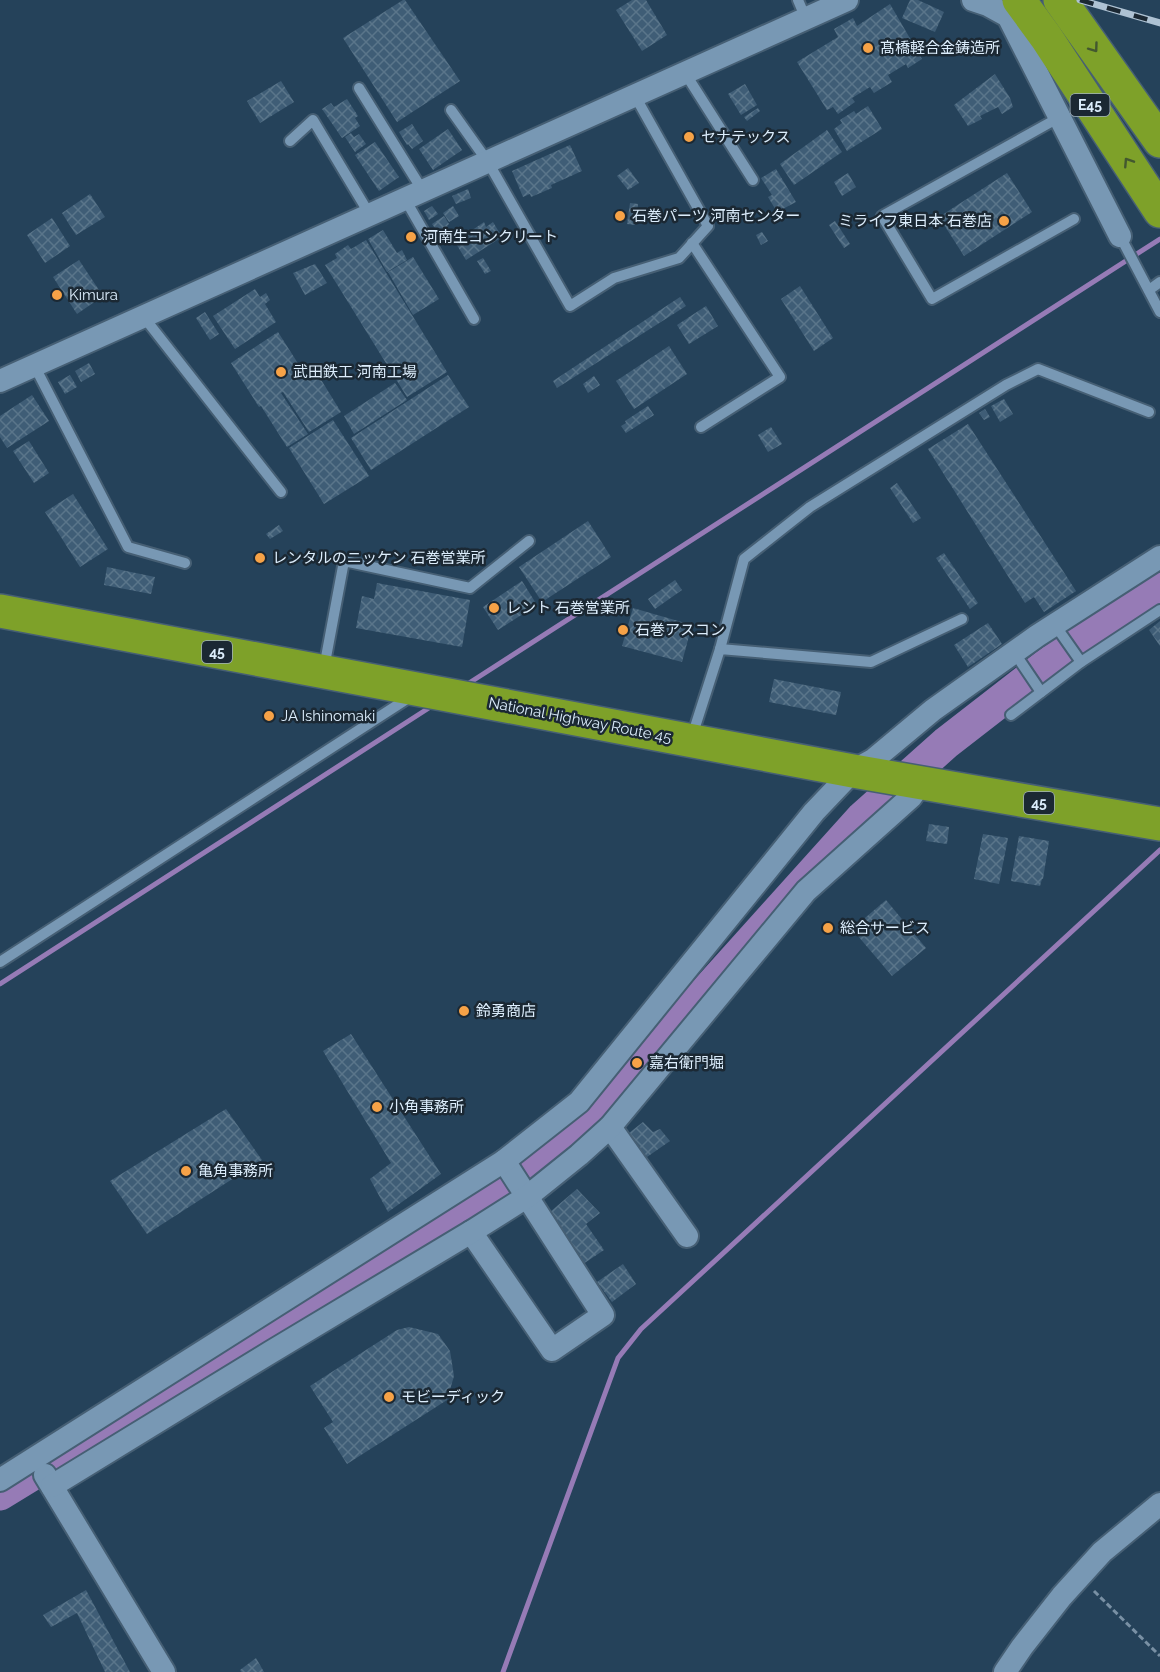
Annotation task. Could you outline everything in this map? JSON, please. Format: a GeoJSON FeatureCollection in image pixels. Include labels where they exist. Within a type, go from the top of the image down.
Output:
{"type":"FeatureCollection","features":[{"type":"Feature","properties":{"kind":"highway","name":"E45"},"geometry":{"type":"LineString","coordinates":[[1018,0],[1052,47],[1160,211]]}},
{"type":"Feature","properties":{"kind":"highway","name":"E45"},"geometry":{"type":"LineString","coordinates":[[1060,0],[1160,141]]}},
{"type":"Feature","properties":{"kind":"highway","name":"National Highway Route 45"},"geometry":{"type":"LineString","coordinates":[[0,611],[854,771],[1158,824]]}},
{"type":"Feature","properties":{"kind":"street"},"geometry":{"type":"LineString","coordinates":[[0,381],[685,73],[802,9],[848,0]]}},
{"type":"Feature","properties":{"kind":"street"},"geometry":{"type":"LineString","coordinates":[[973,0],[1008,16],[1120,236]]}},
{"type":"Feature","properties":{"kind":"street"},"geometry":{"type":"LineString","coordinates":[[0,1480],[504,1161],[579,1101],[814,812],[854,771],[873,760],[933,711],[1055,625],[1160,557]]}},
{"type":"Feature","properties":{"kind":"street"},"geometry":{"type":"LineString","coordinates":[[50,1483],[528,1197],[610,1127],[806,891],[911,797],[921,783]]}},
{"type":"Feature","properties":{"kind":"street"},"geometry":{"type":"LineString","coordinates":[[610,1127],[687,1236]]}},
{"type":"Feature","properties":{"kind":"street"},"geometry":{"type":"LineString","coordinates":[[471,1232],[552,1350],[603,1315],[504,1161]]}},
{"type":"Feature","properties":{"kind":"street"},"geometry":{"type":"LineString","coordinates":[[35,1458],[164,1672]]}},
{"type":"Feature","properties":{"kind":"street"},"geometry":{"type":"LineString","coordinates":[[1005,1672],[1049,1613],[1102,1552],[1160,1504]]}},
{"type":"Feature","properties":{"kind":"lane"},"geometry":{"type":"LineString","coordinates":[[685,73],[753,180]]}},
{"type":"Feature","properties":{"kind":"lane"},"geometry":{"type":"LineString","coordinates":[[359,88],[474,319]]}},
{"type":"Feature","properties":{"kind":"lane"},"geometry":{"type":"LineString","coordinates":[[451,110],[488,162],[570,306],[614,278],[679,258],[708,226],[635,96]]}},
{"type":"Feature","properties":{"kind":"lane"},"geometry":{"type":"LineString","coordinates":[[1060,117],[882,216],[932,299],[1074,219]]}},
{"type":"Feature","properties":{"kind":"lane"},"geometry":{"type":"LineString","coordinates":[[290,141],[313,120],[370,214]]}},
{"type":"Feature","properties":{"kind":"lane"},"geometry":{"type":"LineString","coordinates":[[1120,236],[1160,312]]}},
{"type":"Feature","properties":{"kind":"lane"},"geometry":{"type":"LineString","coordinates":[[692,243],[780,377],[701,427]]}},
{"type":"Feature","properties":{"kind":"lane"},"geometry":{"type":"LineString","coordinates":[[1149,290],[1160,282]]}},
{"type":"Feature","properties":{"kind":"lane"},"geometry":{"type":"LineString","coordinates":[[143,316],[281,492]]}},
{"type":"Feature","properties":{"kind":"lane"},"geometry":{"type":"LineString","coordinates":[[34,365],[128,547],[185,563]]}},
{"type":"Feature","properties":{"kind":"lane"},"geometry":{"type":"LineString","coordinates":[[693,741],[744,559],[810,507],[1006,385],[1038,369],[1149,412]]}},
{"type":"Feature","properties":{"kind":"lane"},"geometry":{"type":"LineString","coordinates":[[323,672],[344,561],[470,588],[529,541]]}},
{"type":"Feature","properties":{"kind":"lane"},"geometry":{"type":"LineString","coordinates":[[1011,715],[1080,662],[1160,610]]}},
{"type":"Feature","properties":{"kind":"lane"},"geometry":{"type":"LineString","coordinates":[[720,649],[871,662],[962,620]]}},
{"type":"Feature","properties":{"kind":"lane"},"geometry":{"type":"LineString","coordinates":[[1055,625],[1080,662]]}},
{"type":"Feature","properties":{"kind":"lane"},"geometry":{"type":"LineString","coordinates":[[1015,653],[1041,692]]}},
{"type":"Feature","properties":{"kind":"lane"},"geometry":{"type":"LineString","coordinates":[[0,962],[440,693]]}},
{"type":"Feature","properties":{"kind":"path"},"geometry":{"type":"LineString","coordinates":[[1080,1577],[1160,1656]]}},
{"type":"Feature","properties":{"kind":"building"},"geometry":{"type":"Polygon","coordinates":[[[403,0],[460,81],[397,122],[343,38],[403,0]]]}},
{"type":"Feature","properties":{"kind":"building"},"geometry":{"type":"Polygon","coordinates":[[[632,0],[646,0],[667,35],[642,51],[616,10],[632,0]]]}},
{"type":"Feature","properties":{"kind":"building"},"geometry":{"type":"Polygon","coordinates":[[[910,0],[918,0],[944,12],[935,32],[902,18],[910,0]]]}},
{"type":"Feature","properties":{"kind":"building","name":"髙橋軽合金鋳造所"},"geometry":{"type":"Polygon","coordinates":[[[890,4],[922,59],[908,68],[906,64],[888,75],[892,82],[874,93],[870,87],[852,98],[855,102],[838,114],[833,107],[827,110],[797,62],[838,37],[834,29],[853,18],[857,26],[890,4]]]}},
{"type":"Feature","properties":{"kind":"building"},"geometry":{"type":"Polygon","coordinates":[[[995,74],[1013,107],[1002,114],[998,107],[980,116],[982,119],[968,126],[954,105],[995,74]]]}},
{"type":"Feature","properties":{"kind":"building"},"geometry":{"type":"Polygon","coordinates":[[[281,81],[294,102],[260,123],[247,101],[281,81]]]}},
{"type":"Feature","properties":{"kind":"building"},"geometry":{"type":"Polygon","coordinates":[[[745,84],[757,105],[741,115],[728,94],[745,84]]]}},
{"type":"Feature","properties":{"kind":"building"},"geometry":{"type":"Polygon","coordinates":[[[347,99],[358,116],[355,118],[360,126],[342,138],[322,109],[331,103],[334,107],[347,99]]]}},
{"type":"Feature","properties":{"kind":"building"},"geometry":{"type":"Polygon","coordinates":[[[868,106],[882,129],[847,151],[834,129],[842,123],[840,120],[868,106]]]}},
{"type":"Feature","properties":{"kind":"building"},"geometry":{"type":"Polygon","coordinates":[[[758,108],[760,111],[747,121],[744,117],[758,108]]]}},
{"type":"Feature","properties":{"kind":"building"},"geometry":{"type":"Polygon","coordinates":[[[412,124],[423,141],[412,149],[399,132],[412,124]]]}},
{"type":"Feature","properties":{"kind":"building"},"geometry":{"type":"Polygon","coordinates":[[[448,129],[462,150],[433,170],[419,149],[448,129]]]}},
{"type":"Feature","properties":{"kind":"building"},"geometry":{"type":"Polygon","coordinates":[[[827,130],[842,152],[794,185],[780,164],[827,130]]]}},
{"type":"Feature","properties":{"kind":"building"},"geometry":{"type":"Polygon","coordinates":[[[351,133],[354,137],[359,134],[366,144],[355,152],[345,137],[351,133]]]}},
{"type":"Feature","properties":{"kind":"building"},"geometry":{"type":"Polygon","coordinates":[[[375,142],[399,177],[379,191],[355,155],[375,142]]]}},
{"type":"Feature","properties":{"kind":"building"},"geometry":{"type":"Polygon","coordinates":[[[570,145],[582,171],[551,185],[552,188],[531,197],[530,194],[523,197],[512,171],[570,145]]]}},
{"type":"Feature","properties":{"kind":"building"},"geometry":{"type":"Polygon","coordinates":[[[628,168],[639,183],[628,190],[617,176],[628,168]]]}},
{"type":"Feature","properties":{"kind":"building"},"geometry":{"type":"Polygon","coordinates":[[[776,169],[796,202],[777,212],[768,197],[772,195],[761,178],[776,169]]]}},
{"type":"Feature","properties":{"kind":"building"},"geometry":{"type":"Polygon","coordinates":[[[848,173],[856,187],[842,196],[834,182],[848,173]]]}},
{"type":"Feature","properties":{"kind":"building"},"geometry":{"type":"Polygon","coordinates":[[[1007,173],[1032,212],[964,256],[939,217],[1007,173]]]}},
{"type":"Feature","properties":{"kind":"building"},"geometry":{"type":"Polygon","coordinates":[[[468,189],[471,198],[456,204],[452,196],[468,189]]]}},
{"type":"Feature","properties":{"kind":"building"},"geometry":{"type":"Polygon","coordinates":[[[90,194],[105,217],[76,235],[62,213],[90,194]]]}},
{"type":"Feature","properties":{"kind":"building"},"geometry":{"type":"Polygon","coordinates":[[[630,203],[638,204],[635,225],[627,224],[630,203]]]}},
{"type":"Feature","properties":{"kind":"building"},"geometry":{"type":"Polygon","coordinates":[[[432,206],[438,214],[429,220],[424,211],[432,206]]]}},
{"type":"Feature","properties":{"kind":"building"},"geometry":{"type":"Polygon","coordinates":[[[453,206],[459,216],[449,222],[443,213],[453,206]]]}},
{"type":"Feature","properties":{"kind":"building"},"geometry":{"type":"Polygon","coordinates":[[[444,216],[454,236],[445,242],[432,224],[444,216]]]}},
{"type":"Feature","properties":{"kind":"building"},"geometry":{"type":"Polygon","coordinates":[[[52,218],[70,246],[45,263],[27,235],[52,218]]]}},
{"type":"Feature","properties":{"kind":"building"},"geometry":{"type":"Polygon","coordinates":[[[835,221],[850,244],[844,248],[829,225],[835,221]]]}},
{"type":"Feature","properties":{"kind":"building"},"geometry":{"type":"Polygon","coordinates":[[[484,222],[486,227],[493,222],[502,237],[466,260],[455,242],[484,222]]]}},
{"type":"Feature","properties":{"kind":"building"},"geometry":{"type":"Polygon","coordinates":[[[383,230],[397,253],[402,250],[407,260],[387,272],[368,239],[383,230]]]}},
{"type":"Feature","properties":{"kind":"building"},"geometry":{"type":"Polygon","coordinates":[[[762,232],[768,241],[761,245],[756,235],[762,232]]]}},
{"type":"Feature","properties":{"kind":"building"},"geometry":{"type":"Polygon","coordinates":[[[366,240],[447,372],[407,397],[325,265],[337,258],[335,254],[348,245],[351,249],[366,240]]]}},
{"type":"Feature","properties":{"kind":"building"},"geometry":{"type":"Polygon","coordinates":[[[413,257],[439,299],[413,315],[388,272],[413,257]]]}},
{"type":"Feature","properties":{"kind":"building"},"geometry":{"type":"Polygon","coordinates":[[[483,258],[491,271],[485,274],[477,261],[483,258]]]}},
{"type":"Feature","properties":{"kind":"building"},"geometry":{"type":"Polygon","coordinates":[[[79,260],[103,296],[77,314],[53,277],[79,260]]]}},
{"type":"Feature","properties":{"kind":"building"},"geometry":{"type":"Polygon","coordinates":[[[315,264],[327,283],[305,295],[293,273],[315,264]]]}},
{"type":"Feature","properties":{"kind":"building"},"geometry":{"type":"Polygon","coordinates":[[[800,286],[833,338],[814,351],[781,299],[800,286]]]}},
{"type":"Feature","properties":{"kind":"building"},"geometry":{"type":"Polygon","coordinates":[[[255,289],[260,297],[266,293],[270,300],[265,304],[276,322],[235,349],[213,316],[255,289]]]}},
{"type":"Feature","properties":{"kind":"building"},"geometry":{"type":"Polygon","coordinates":[[[680,297],[686,306],[557,388],[553,381],[680,297]]]}},
{"type":"Feature","properties":{"kind":"building"},"geometry":{"type":"Polygon","coordinates":[[[706,306],[718,326],[689,344],[677,325],[706,306]]]}},
{"type":"Feature","properties":{"kind":"building"},"geometry":{"type":"Polygon","coordinates":[[[205,312],[219,334],[210,340],[196,318],[205,312]]]}},
{"type":"Feature","properties":{"kind":"building"},"geometry":{"type":"Polygon","coordinates":[[[278,332],[306,376],[315,370],[341,412],[309,432],[283,392],[281,393],[308,434],[287,447],[231,363],[278,332]]]}},
{"type":"Feature","properties":{"kind":"building"},"geometry":{"type":"Polygon","coordinates":[[[669,346],[687,374],[634,409],[616,381],[669,346]]]}},
{"type":"Feature","properties":{"kind":"building"},"geometry":{"type":"Polygon","coordinates":[[[89,363],[95,374],[81,382],[75,371],[89,363]]]}},
{"type":"Feature","properties":{"kind":"building"},"geometry":{"type":"Polygon","coordinates":[[[70,375],[77,387],[65,394],[58,382],[70,375]]]}},
{"type":"Feature","properties":{"kind":"building"},"geometry":{"type":"Polygon","coordinates":[[[448,375],[469,407],[371,470],[351,438],[448,375]]]}},
{"type":"Feature","properties":{"kind":"building"},"geometry":{"type":"Polygon","coordinates":[[[594,376],[600,385],[588,393],[583,384],[594,376]]]}},
{"type":"Feature","properties":{"kind":"building"},"geometry":{"type":"Polygon","coordinates":[[[395,383],[407,400],[354,434],[344,416],[395,383]]]}},
{"type":"Feature","properties":{"kind":"building"},"geometry":{"type":"Polygon","coordinates":[[[32,395],[49,421],[7,448],[0,437],[0,416],[32,395]]]}},
{"type":"Feature","properties":{"kind":"building"},"geometry":{"type":"Polygon","coordinates":[[[1004,399],[1013,414],[1000,422],[991,406],[1004,399]]]}},
{"type":"Feature","properties":{"kind":"building"},"geometry":{"type":"Polygon","coordinates":[[[648,406],[654,415],[626,433],[621,426],[626,423],[625,421],[648,406]]]}},
{"type":"Feature","properties":{"kind":"building"},"geometry":{"type":"Polygon","coordinates":[[[985,409],[990,417],[984,420],[979,413],[985,409]]]}},
{"type":"Feature","properties":{"kind":"building"},"geometry":{"type":"Polygon","coordinates":[[[333,420],[369,476],[324,504],[289,448],[333,420]]]}},
{"type":"Feature","properties":{"kind":"building"},"geometry":{"type":"Polygon","coordinates":[[[968,424],[1076,591],[1044,612],[1034,597],[1025,603],[928,449],[968,424]]]}},
{"type":"Feature","properties":{"kind":"building"},"geometry":{"type":"Polygon","coordinates":[[[771,427],[782,444],[768,452],[758,435],[771,427]]]}},
{"type":"Feature","properties":{"kind":"building"},"geometry":{"type":"Polygon","coordinates":[[[29,441],[49,473],[34,483],[13,451],[29,441]]]}},
{"type":"Feature","properties":{"kind":"building"},"geometry":{"type":"Polygon","coordinates":[[[897,483],[921,518],[913,523],[890,488],[897,483]]]}},
{"type":"Feature","properties":{"kind":"building"},"geometry":{"type":"Polygon","coordinates":[[[73,494],[108,549],[80,567],[45,512],[73,494]]]}},
{"type":"Feature","properties":{"kind":"building"},"geometry":{"type":"Polygon","coordinates":[[[588,521],[611,557],[542,602],[519,567],[588,521]]]}},
{"type":"Feature","properties":{"kind":"building"},"geometry":{"type":"Polygon","coordinates":[[[279,525],[283,531],[270,539],[266,534],[279,525]]]}},
{"type":"Feature","properties":{"kind":"building"},"geometry":{"type":"Polygon","coordinates":[[[944,553],[978,603],[970,609],[936,558],[944,553]]]}},
{"type":"Feature","properties":{"kind":"building"},"geometry":{"type":"Polygon","coordinates":[[[107,567],[155,577],[151,594],[104,585],[107,567]]]}},
{"type":"Feature","properties":{"kind":"building"},"geometry":{"type":"Polygon","coordinates":[[[675,580],[682,590],[655,609],[648,599],[675,580]]]}},
{"type":"Feature","properties":{"kind":"building"},"geometry":{"type":"Polygon","coordinates":[[[522,581],[537,605],[498,630],[483,607],[522,581]]]}},
{"type":"Feature","properties":{"kind":"building"},"geometry":{"type":"Polygon","coordinates":[[[377,583],[470,600],[462,647],[356,628],[362,596],[374,599],[377,583]]]}},
{"type":"Feature","properties":{"kind":"building"},"geometry":{"type":"Polygon","coordinates":[[[633,608],[692,625],[682,662],[622,646],[633,608]]]}},
{"type":"Feature","properties":{"kind":"building"},"geometry":{"type":"Polygon","coordinates":[[[1160,621],[1160,646],[1149,630],[1160,621]]]}},
{"type":"Feature","properties":{"kind":"building"},"geometry":{"type":"Polygon","coordinates":[[[988,623],[1002,644],[968,667],[954,645],[988,623]]]}},
{"type":"Feature","properties":{"kind":"building"},"geometry":{"type":"Polygon","coordinates":[[[774,679],[841,692],[836,715],[769,702],[774,679]]]}},
{"type":"Feature","properties":{"kind":"building"},"geometry":{"type":"Polygon","coordinates":[[[929,824],[949,827],[947,844],[926,841],[929,824]]]}},
{"type":"Feature","properties":{"kind":"building"},"geometry":{"type":"Polygon","coordinates":[[[983,834],[1008,838],[999,884],[974,879],[983,834]]]}},
{"type":"Feature","properties":{"kind":"building"},"geometry":{"type":"Polygon","coordinates":[[[1019,836],[1049,841],[1040,886],[1011,881],[1019,836]]]}},
{"type":"Feature","properties":{"kind":"building"},"geometry":{"type":"Polygon","coordinates":[[[886,900],[926,948],[892,976],[852,929],[886,900]]]}},
{"type":"Feature","properties":{"kind":"building","name":"小角事務所"},"geometry":{"type":"Polygon","coordinates":[[[351,1034],[441,1174],[388,1212],[370,1179],[391,1163],[323,1051],[351,1034]]]}},
{"type":"Feature","properties":{"kind":"building","name":"亀角事務所"},"geometry":{"type":"Polygon","coordinates":[[[226,1109],[262,1160],[147,1234],[110,1181],[226,1109]]]}},
{"type":"Feature","properties":{"kind":"building"},"geometry":{"type":"Polygon","coordinates":[[[643,1122],[653,1132],[660,1129],[670,1141],[647,1157],[629,1133],[643,1122]]]}},
{"type":"Feature","properties":{"kind":"building"},"geometry":{"type":"Polygon","coordinates":[[[577,1189],[600,1213],[586,1224],[604,1250],[583,1264],[550,1212],[577,1189]]]}},
{"type":"Feature","properties":{"kind":"building"},"geometry":{"type":"Polygon","coordinates":[[[623,1264],[636,1284],[612,1302],[597,1282],[623,1264]]]}},
{"type":"Feature","properties":{"kind":"building"},"geometry":{"type":"Polygon","coordinates":[[[409,1327],[438,1334],[450,1351],[454,1376],[447,1400],[347,1464],[324,1428],[333,1422],[310,1386],[397,1330],[409,1327]]]}},
{"type":"Feature","properties":{"kind":"building"},"geometry":{"type":"Polygon","coordinates":[[[86,1590],[130,1672],[105,1672],[77,1613],[51,1627],[43,1615],[86,1590]]]}},
{"type":"Feature","properties":{"kind":"building"},"geometry":{"type":"Polygon","coordinates":[[[256,1658],[264,1672],[241,1672],[240,1670],[256,1658]]]}},
{"type":"Feature","properties":{"kind":"waterway"},"geometry":{"type":"LineString","coordinates":[[466,685],[1160,239]]}},
{"type":"Feature","properties":{"kind":"waterway"},"geometry":{"type":"LineString","coordinates":[[0,1494],[520,1176],[595,1115],[862,818],[946,743],[1044,667],[1111,619],[1160,589]]}},
{"type":"Feature","properties":{"kind":"waterway"},"geometry":{"type":"LineString","coordinates":[[0,984],[435,704]]}},
{"type":"Feature","properties":{"kind":"waterway"},"geometry":{"type":"LineString","coordinates":[[503,1672],[618,1358],[641,1329],[1160,850]]}},
{"type":"Feature","properties":{"kind":"railway"},"geometry":{"type":"LineString","coordinates":[[1080,0],[1160,23]]}},
{"type":"Feature","properties":{"kind":"place","name":"髙橋軽合金鋳造所"},"geometry":{"type":"Point","coordinates":[868,48]}},
{"type":"Feature","properties":{"kind":"place","name":"セナテックス"},"geometry":{"type":"Point","coordinates":[689,137]}},
{"type":"Feature","properties":{"kind":"place","name":"石巻パーツ 河南センター"},"geometry":{"type":"Point","coordinates":[620,216]}},
{"type":"Feature","properties":{"kind":"place","name":"ミライフ東日本 石巻店"},"geometry":{"type":"Point","coordinates":[1004,221]}},
{"type":"Feature","properties":{"kind":"place","name":"河南生コンクリート"},"geometry":{"type":"Point","coordinates":[411,237]}},
{"type":"Feature","properties":{"kind":"place","name":"Kimura"},"geometry":{"type":"Point","coordinates":[57,295]}},
{"type":"Feature","properties":{"kind":"place","name":"武田鉄工 河南工場"},"geometry":{"type":"Point","coordinates":[281,372]}},
{"type":"Feature","properties":{"kind":"place","name":"レンタルのニッケン 石巻営業所"},"geometry":{"type":"Point","coordinates":[260,558]}},
{"type":"Feature","properties":{"kind":"place","name":"レント 石巻営業所"},"geometry":{"type":"Point","coordinates":[494,608]}},
{"type":"Feature","properties":{"kind":"place","name":"石巻アスコン"},"geometry":{"type":"Point","coordinates":[623,630]}},
{"type":"Feature","properties":{"kind":"place","name":"JA Ishinomaki"},"geometry":{"type":"Point","coordinates":[269,716]}},
{"type":"Feature","properties":{"kind":"place","name":"総合サービス"},"geometry":{"type":"Point","coordinates":[828,928]}},
{"type":"Feature","properties":{"kind":"place","name":"鈴勇商店"},"geometry":{"type":"Point","coordinates":[464,1011]}},
{"type":"Feature","properties":{"kind":"place","name":"嘉右衛門堀"},"geometry":{"type":"Point","coordinates":[637,1063]}},
{"type":"Feature","properties":{"kind":"place","name":"小角事務所"},"geometry":{"type":"Point","coordinates":[377,1107]}},
{"type":"Feature","properties":{"kind":"place","name":"亀角事務所"},"geometry":{"type":"Point","coordinates":[186,1171]}},
{"type":"Feature","properties":{"kind":"place","name":"モビーディック"},"geometry":{"type":"Point","coordinates":[389,1397]}}]}
